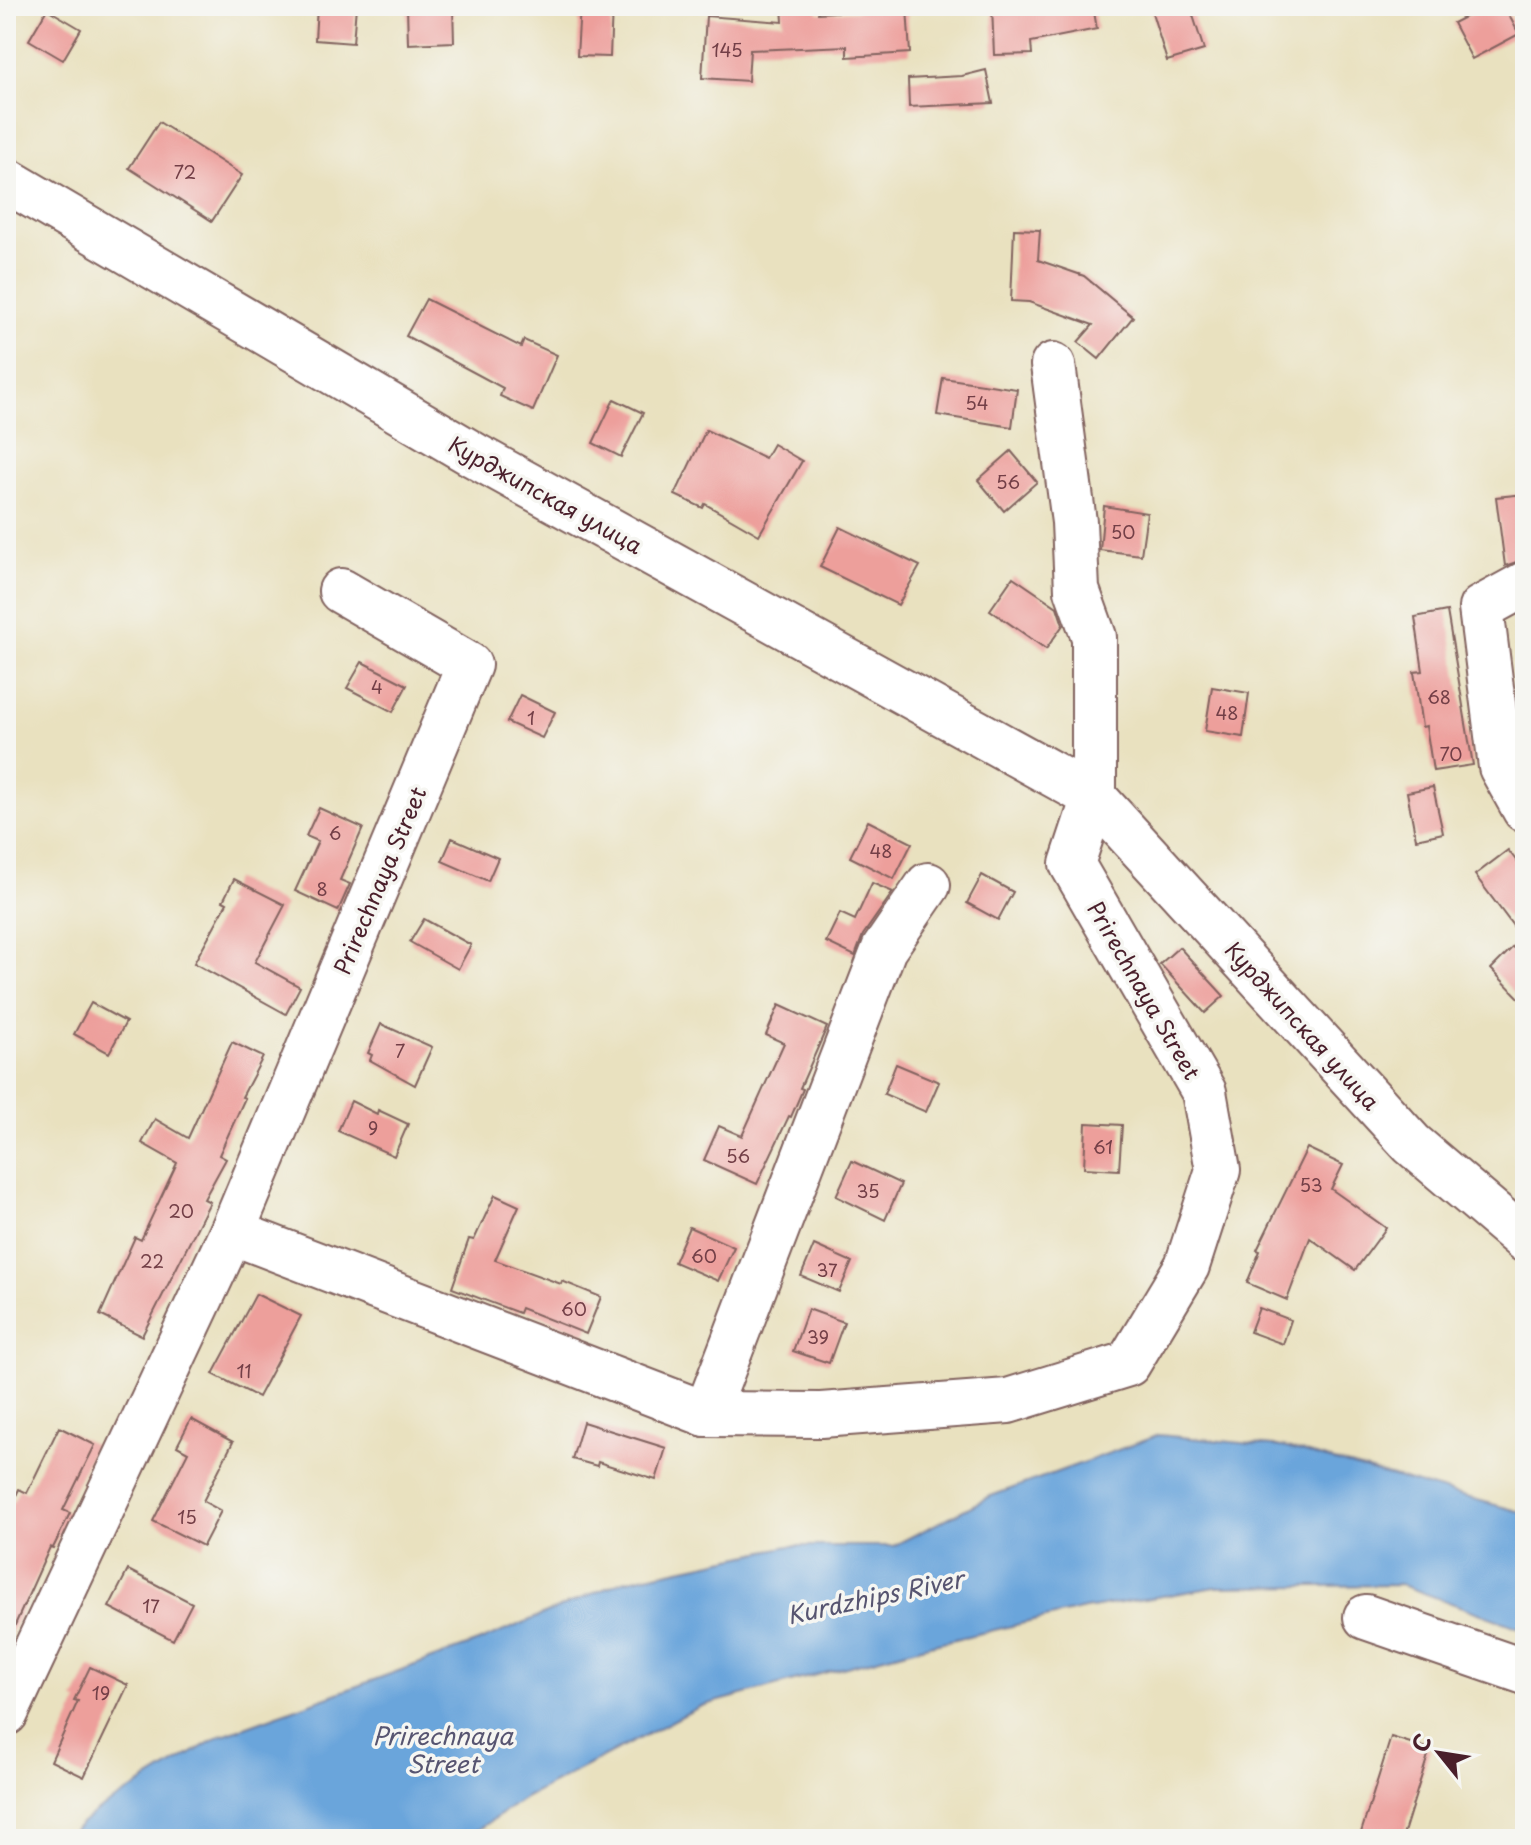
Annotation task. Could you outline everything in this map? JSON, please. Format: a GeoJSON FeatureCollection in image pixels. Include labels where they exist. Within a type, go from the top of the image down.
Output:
{"type":"FeatureCollection","features":[{"type":"Feature","properties":{"kind":"street","name":"Курджипская улица"},"geometry":{"type":"LineString","coordinates":[[6,180],[474,455],[1094,797],[1412,1144],[1525,1240]]}},
{"type":"Feature","properties":{"kind":"street"},"geometry":{"type":"LineString","coordinates":[[1053,365],[1074,522],[1077,590],[1094,637],[1094,797]]}},
{"type":"Feature","properties":{"kind":"street"},"geometry":{"type":"LineString","coordinates":[[1525,584],[1481,608],[1501,767],[1525,810]]}},
{"type":"Feature","properties":{"kind":"street","name":"Prirechnaya Street"},"geometry":{"type":"LineString","coordinates":[[6,1713],[232,1232],[469,665],[341,591]]}},
{"type":"Feature","properties":{"kind":"street","name":"Prirechnaya Street"},"geometry":{"type":"LineString","coordinates":[[232,1232],[706,1414],[821,1415],[1008,1401],[1128,1364],[1187,1266],[1218,1170],[1204,1092],[1072,864],[1094,797]]}},
{"type":"Feature","properties":{"kind":"street"},"geometry":{"type":"LineString","coordinates":[[706,1414],[884,949],[928,885]]}},
{"type":"Feature","properties":{"kind":"street"},"geometry":{"type":"LineString","coordinates":[[1366,1617],[1525,1672]]}},
{"type":"Feature","properties":{"kind":"water","name":"Prirechnaya Street"},"geometry":{"type":"Polygon","coordinates":[[[1159,1435],[1283,1447],[1525,1513],[1525,1630],[1402,1585],[1216,1587],[1085,1609],[925,1646],[701,1706],[521,1800],[465,1839],[63,1839],[94,1813],[220,1736],[478,1642],[623,1581],[789,1546],[893,1546],[991,1496],[1159,1435]]]}},
{"type":"Feature","properties":{"kind":"building"},"geometry":{"type":"Polygon","coordinates":[[[317,6],[356,6],[353,43],[315,40],[317,6]]]}},
{"type":"Feature","properties":{"kind":"building"},"geometry":{"type":"Polygon","coordinates":[[[407,6],[453,6],[454,42],[408,44],[407,6]]]}},
{"type":"Feature","properties":{"kind":"building"},"geometry":{"type":"Polygon","coordinates":[[[580,6],[612,6],[610,57],[577,56],[580,6]]]}},
{"type":"Feature","properties":{"kind":"building"},"geometry":{"type":"Polygon","coordinates":[[[782,6],[818,6],[818,13],[907,8],[910,53],[847,57],[847,46],[750,50],[748,81],[702,78],[706,16],[783,22],[782,6]]]}},
{"type":"Feature","properties":{"kind":"building"},"geometry":{"type":"Polygon","coordinates":[[[992,6],[1093,6],[1097,29],[1031,42],[1032,54],[994,55],[992,6]]]}},
{"type":"Feature","properties":{"kind":"building"},"geometry":{"type":"Polygon","coordinates":[[[1150,6],[1190,6],[1204,50],[1167,61],[1150,6]]]}},
{"type":"Feature","properties":{"kind":"building"},"geometry":{"type":"Polygon","coordinates":[[[1486,6],[1504,6],[1519,34],[1472,59],[1453,23],[1486,6]]]}},
{"type":"Feature","properties":{"kind":"building"},"geometry":{"type":"Polygon","coordinates":[[[47,9],[81,29],[63,60],[29,40],[47,9]]]}},
{"type":"Feature","properties":{"kind":"building"},"geometry":{"type":"Polygon","coordinates":[[[986,70],[993,103],[909,107],[908,79],[962,76],[986,70]]]}},
{"type":"Feature","properties":{"kind":"building"},"geometry":{"type":"Polygon","coordinates":[[[159,122],[242,175],[212,221],[129,168],[159,122]]]}},
{"type":"Feature","properties":{"kind":"building"},"geometry":{"type":"Polygon","coordinates":[[[1014,229],[1040,230],[1038,260],[1084,276],[1133,317],[1099,359],[1078,342],[1093,325],[1029,302],[1011,301],[1014,229]]]}},
{"type":"Feature","properties":{"kind":"building"},"geometry":{"type":"Polygon","coordinates":[[[426,299],[521,347],[524,340],[557,355],[533,411],[500,396],[503,388],[406,336],[426,299]]]}},
{"type":"Feature","properties":{"kind":"building"},"geometry":{"type":"Polygon","coordinates":[[[943,378],[1017,389],[1012,427],[937,415],[943,378]]]}},
{"type":"Feature","properties":{"kind":"building"},"geometry":{"type":"Polygon","coordinates":[[[614,399],[643,413],[621,457],[593,443],[614,399]]]}},
{"type":"Feature","properties":{"kind":"building"},"geometry":{"type":"Polygon","coordinates":[[[706,430],[765,458],[773,444],[802,461],[759,535],[705,504],[703,508],[675,495],[706,430]]]}},
{"type":"Feature","properties":{"kind":"building"},"geometry":{"type":"Polygon","coordinates":[[[1011,451],[1037,482],[1004,511],[978,480],[1011,451]]]}},
{"type":"Feature","properties":{"kind":"building"},"geometry":{"type":"Polygon","coordinates":[[[1525,494],[1525,559],[1505,566],[1496,497],[1525,494]]]}},
{"type":"Feature","properties":{"kind":"building"},"geometry":{"type":"Polygon","coordinates":[[[1104,506],[1147,513],[1141,555],[1100,550],[1104,506]]]}},
{"type":"Feature","properties":{"kind":"building"},"geometry":{"type":"Polygon","coordinates":[[[840,527],[920,566],[898,605],[820,567],[840,527]]]}},
{"type":"Feature","properties":{"kind":"building"},"geometry":{"type":"Polygon","coordinates":[[[1013,577],[1057,607],[1063,625],[1046,649],[990,610],[1013,577]]]}},
{"type":"Feature","properties":{"kind":"building"},"geometry":{"type":"Polygon","coordinates":[[[1447,611],[1473,765],[1433,771],[1426,726],[1422,727],[1414,672],[1423,671],[1415,617],[1447,611]]]}},
{"type":"Feature","properties":{"kind":"building"},"geometry":{"type":"Polygon","coordinates":[[[362,662],[407,685],[393,712],[347,688],[362,662]]]}},
{"type":"Feature","properties":{"kind":"building"},"geometry":{"type":"Polygon","coordinates":[[[1212,687],[1249,693],[1243,737],[1205,731],[1212,687]]]}},
{"type":"Feature","properties":{"kind":"building"},"geometry":{"type":"Polygon","coordinates":[[[520,695],[555,712],[542,738],[507,722],[520,695]]]}},
{"type":"Feature","properties":{"kind":"building"},"geometry":{"type":"Polygon","coordinates":[[[1433,787],[1443,833],[1416,839],[1407,792],[1433,787]]]}},
{"type":"Feature","properties":{"kind":"building"},"geometry":{"type":"Polygon","coordinates":[[[319,808],[363,828],[340,880],[350,884],[338,911],[295,891],[318,841],[306,836],[319,808]]]}},
{"type":"Feature","properties":{"kind":"building"},"geometry":{"type":"Polygon","coordinates":[[[868,821],[912,843],[894,879],[850,857],[868,821]]]}},
{"type":"Feature","properties":{"kind":"building"},"geometry":{"type":"Polygon","coordinates":[[[452,838],[498,858],[488,881],[442,861],[452,838]]]}},
{"type":"Feature","properties":{"kind":"building"},"geometry":{"type":"Polygon","coordinates":[[[1508,850],[1525,872],[1525,1004],[1491,969],[1522,938],[1475,875],[1508,850]]]}},
{"type":"Feature","properties":{"kind":"building"},"geometry":{"type":"Polygon","coordinates":[[[982,875],[1013,892],[998,920],[967,903],[982,875]]]}},
{"type":"Feature","properties":{"kind":"building"},"geometry":{"type":"Polygon","coordinates":[[[234,879],[285,905],[255,962],[300,987],[286,1014],[194,963],[227,903],[223,901],[234,879]]]}},
{"type":"Feature","properties":{"kind":"building"},"geometry":{"type":"Polygon","coordinates":[[[872,883],[893,892],[863,935],[855,956],[826,942],[840,913],[855,920],[872,883]]]}},
{"type":"Feature","properties":{"kind":"building"},"geometry":{"type":"Polygon","coordinates":[[[424,919],[471,945],[458,969],[410,942],[424,919]]]}},
{"type":"Feature","properties":{"kind":"building"},"geometry":{"type":"Polygon","coordinates":[[[1179,947],[1224,996],[1205,1013],[1160,964],[1179,947]]]}},
{"type":"Feature","properties":{"kind":"building"},"geometry":{"type":"Polygon","coordinates":[[[91,1003],[126,1022],[109,1053],[74,1034],[91,1003]]]}},
{"type":"Feature","properties":{"kind":"building"},"geometry":{"type":"Polygon","coordinates":[[[779,1005],[827,1027],[800,1088],[803,1089],[791,1117],[757,1184],[704,1160],[719,1126],[742,1136],[784,1043],[766,1035],[779,1005]]]}},
{"type":"Feature","properties":{"kind":"building"},"geometry":{"type":"Polygon","coordinates":[[[381,1024],[432,1047],[415,1085],[370,1060],[372,1055],[368,1053],[381,1024]]]}},
{"type":"Feature","properties":{"kind":"building"},"geometry":{"type":"Polygon","coordinates":[[[232,1042],[263,1057],[242,1097],[245,1098],[219,1155],[226,1159],[204,1199],[210,1202],[142,1336],[100,1315],[135,1237],[141,1240],[177,1163],[142,1143],[155,1119],[188,1138],[232,1042]]]}},
{"type":"Feature","properties":{"kind":"building"},"geometry":{"type":"Polygon","coordinates":[[[896,1064],[939,1082],[926,1112],[884,1094],[896,1064]]]}},
{"type":"Feature","properties":{"kind":"building"},"geometry":{"type":"Polygon","coordinates":[[[351,1101],[408,1124],[394,1156],[338,1131],[351,1101]]]}},
{"type":"Feature","properties":{"kind":"building"},"geometry":{"type":"Polygon","coordinates":[[[1086,1123],[1122,1125],[1119,1170],[1084,1168],[1086,1123]]]}},
{"type":"Feature","properties":{"kind":"building"},"geometry":{"type":"Polygon","coordinates":[[[1307,1148],[1343,1165],[1331,1189],[1386,1228],[1355,1270],[1310,1238],[1287,1300],[1247,1283],[1260,1251],[1257,1250],[1307,1148]]]}},
{"type":"Feature","properties":{"kind":"building"},"geometry":{"type":"Polygon","coordinates":[[[852,1161],[901,1184],[885,1220],[836,1196],[852,1161]]]}},
{"type":"Feature","properties":{"kind":"building"},"geometry":{"type":"Polygon","coordinates":[[[495,1195],[519,1206],[495,1260],[601,1297],[586,1334],[521,1308],[519,1313],[452,1288],[469,1239],[474,1240],[495,1195]]]}},
{"type":"Feature","properties":{"kind":"building"},"geometry":{"type":"Polygon","coordinates":[[[689,1227],[734,1247],[718,1281],[674,1262],[689,1227]]]}},
{"type":"Feature","properties":{"kind":"building"},"geometry":{"type":"Polygon","coordinates":[[[814,1245],[852,1262],[839,1292],[801,1276],[814,1245]]]}},
{"type":"Feature","properties":{"kind":"building"},"geometry":{"type":"Polygon","coordinates":[[[256,1294],[301,1316],[258,1397],[213,1374],[256,1294]]]}},
{"type":"Feature","properties":{"kind":"building"},"geometry":{"type":"Polygon","coordinates":[[[1259,1308],[1291,1320],[1283,1344],[1250,1332],[1259,1308]]]}},
{"type":"Feature","properties":{"kind":"building"},"geometry":{"type":"Polygon","coordinates":[[[808,1309],[844,1322],[829,1363],[793,1351],[808,1309]]]}},
{"type":"Feature","properties":{"kind":"building"},"geometry":{"type":"Polygon","coordinates":[[[191,1419],[233,1442],[203,1501],[221,1511],[203,1546],[153,1521],[188,1452],[177,1446],[191,1419]]]}},
{"type":"Feature","properties":{"kind":"building"},"geometry":{"type":"Polygon","coordinates":[[[583,1422],[666,1448],[656,1480],[598,1462],[597,1466],[572,1459],[583,1422]]]}},
{"type":"Feature","properties":{"kind":"building"},"geometry":{"type":"Polygon","coordinates":[[[59,1427],[95,1445],[63,1510],[70,1513],[53,1548],[50,1547],[6,1645],[6,1518],[19,1489],[27,1493],[59,1427]]]}},
{"type":"Feature","properties":{"kind":"building"},"geometry":{"type":"Polygon","coordinates":[[[128,1570],[192,1603],[173,1640],[109,1607],[128,1570]]]}},
{"type":"Feature","properties":{"kind":"building"},"geometry":{"type":"Polygon","coordinates":[[[90,1667],[128,1685],[84,1777],[51,1761],[90,1667]]]}},
{"type":"Feature","properties":{"kind":"building"},"geometry":{"type":"Polygon","coordinates":[[[1391,1737],[1430,1749],[1402,1839],[1359,1839],[1391,1737]]]}},
{"type":"Feature","properties":{"kind":"water label","name":"Kurdzhips River"},"geometry":{"type":"Point","coordinates":[875,1596]}}]}
